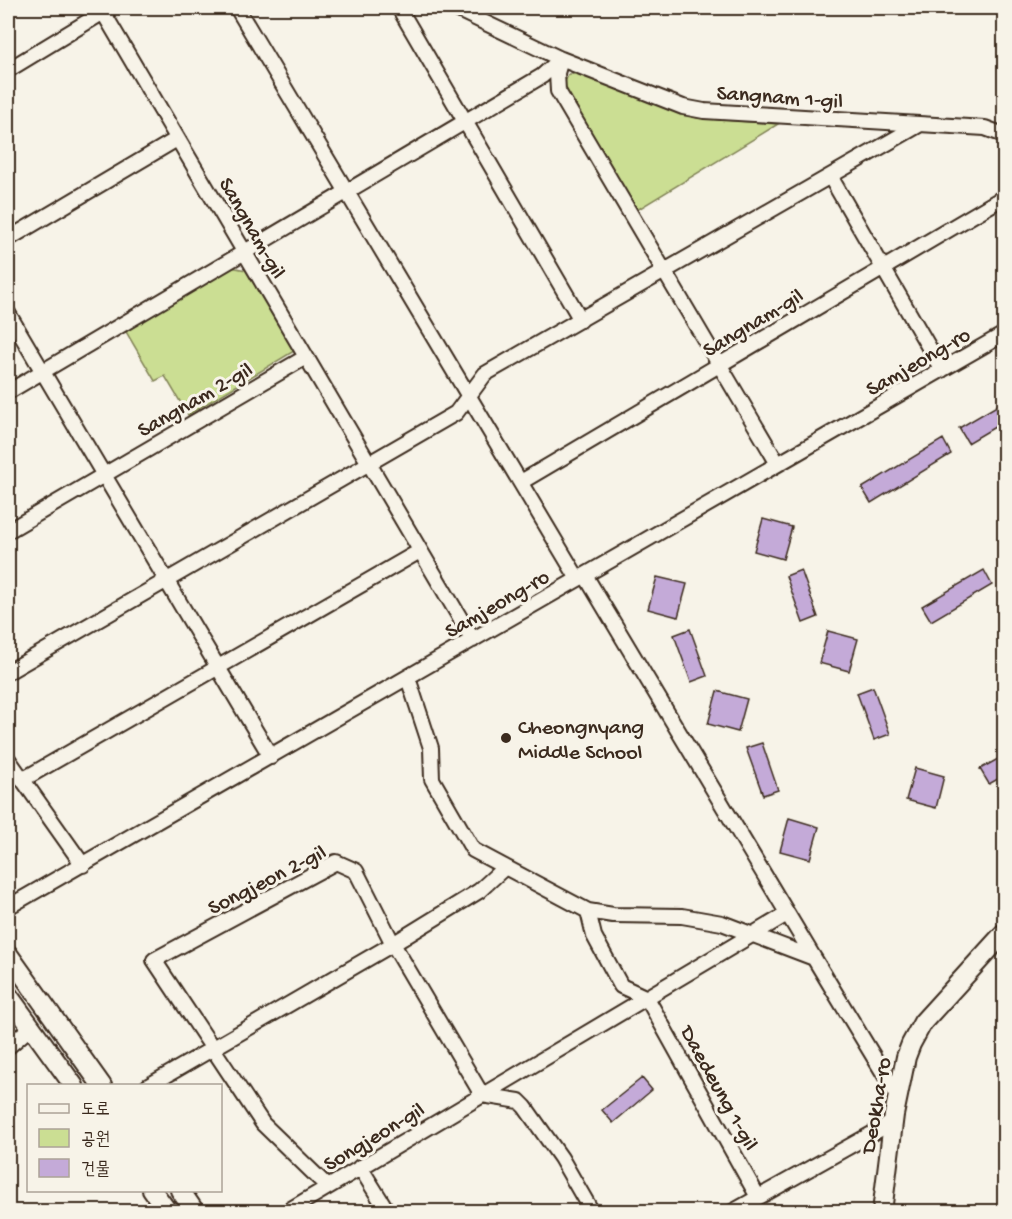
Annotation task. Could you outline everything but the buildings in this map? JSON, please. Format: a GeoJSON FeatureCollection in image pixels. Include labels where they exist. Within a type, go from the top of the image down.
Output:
{"type":"FeatureCollection","features":[{"type":"Feature","properties":{"kind":"main road","name":"Deokha-ro"},"geometry":{"type":"LineString","coordinates":[[882,1212],[893,1122],[906,1057],[923,1022],[1005,933]]}},
{"type":"Feature","properties":{"kind":"main road"},"geometry":{"type":"LineString","coordinates":[[8,954],[101,1084]]}},
{"type":"Feature","properties":{"kind":"main road"},"geometry":{"type":"LineString","coordinates":[[8,995],[73,1084]]}},
{"type":"Feature","properties":{"kind":"main road"},"geometry":{"type":"LineString","coordinates":[[153,1192],[168,1212]]}},
{"type":"Feature","properties":{"kind":"main road"},"geometry":{"type":"LineString","coordinates":[[181,1192],[195,1212]]}},
{"type":"Feature","properties":{"kind":"street"},"geometry":{"type":"LineString","coordinates":[[237,8],[521,482],[582,577],[898,1097]]}},
{"type":"Feature","properties":{"kind":"street"},"geometry":{"type":"LineString","coordinates":[[399,8],[581,320]]}},
{"type":"Feature","properties":{"kind":"street","name":"Sangnam 1-gil"},"geometry":{"type":"LineString","coordinates":[[454,8],[561,59],[655,98],[704,111],[985,128],[1005,135]]}},
{"type":"Feature","properties":{"kind":"street","name":"Sangnam-gil"},"geometry":{"type":"LineString","coordinates":[[8,70],[107,10],[177,139],[473,640]]}},
{"type":"Feature","properties":{"kind":"street"},"geometry":{"type":"LineString","coordinates":[[8,392],[542,76],[561,59]]}},
{"type":"Feature","properties":{"kind":"street"},"geometry":{"type":"LineString","coordinates":[[561,59],[556,83],[558,91],[667,272],[778,464]]}},
{"type":"Feature","properties":{"kind":"street"},"geometry":{"type":"LineString","coordinates":[[8,672],[456,413],[485,374],[667,272],[919,125]]}},
{"type":"Feature","properties":{"kind":"street"},"geometry":{"type":"LineString","coordinates":[[8,239],[177,139]]}},
{"type":"Feature","properties":{"kind":"street"},"geometry":{"type":"LineString","coordinates":[[830,176],[942,370]]}},
{"type":"Feature","properties":{"kind":"street","name":"Sangnam-gil"},"geometry":{"type":"LineString","coordinates":[[521,482],[882,267],[1005,197]]}},
{"type":"Feature","properties":{"kind":"street"},"geometry":{"type":"LineString","coordinates":[[8,313],[271,757]]}},
{"type":"Feature","properties":{"kind":"street","name":"Samjeong-ro"},"geometry":{"type":"LineString","coordinates":[[8,907],[1005,334]]}},
{"type":"Feature","properties":{"kind":"street","name":"Sangnam 2-gil"},"geometry":{"type":"LineString","coordinates":[[8,531],[306,357]]}},
{"type":"Feature","properties":{"kind":"street"},"geometry":{"type":"LineString","coordinates":[[22,780],[420,551]]}},
{"type":"Feature","properties":{"kind":"street"},"geometry":{"type":"LineString","coordinates":[[408,678],[431,748],[432,779],[468,846],[588,911],[613,915],[682,916],[722,923],[814,958]]}},
{"type":"Feature","properties":{"kind":"street"},"geometry":{"type":"LineString","coordinates":[[8,759],[83,865]]}},
{"type":"Feature","properties":{"kind":"street","name":"Songjeon 2-gil"},"geometry":{"type":"LineString","coordinates":[[212,1048],[154,960],[336,862],[356,871],[393,944],[482,1095]]}},
{"type":"Feature","properties":{"kind":"street"},"geometry":{"type":"LineString","coordinates":[[151,1084],[393,944],[479,891],[505,867]]}},
{"type":"Feature","properties":{"kind":"street"},"geometry":{"type":"LineString","coordinates":[[588,911],[594,936],[621,986],[647,998]]}},
{"type":"Feature","properties":{"kind":"street","name":"Songjeon-gil"},"geometry":{"type":"LineString","coordinates":[[286,1212],[787,914]]}},
{"type":"Feature","properties":{"kind":"street","name":"Daedeung 1-gil"},"geometry":{"type":"LineString","coordinates":[[647,998],[758,1197]]}},
{"type":"Feature","properties":{"kind":"street"},"geometry":{"type":"LineString","coordinates":[[8,1047],[31,1027]]}},
{"type":"Feature","properties":{"kind":"street"},"geometry":{"type":"LineString","coordinates":[[212,1048],[263,1125],[328,1187]]}},
{"type":"Feature","properties":{"kind":"street"},"geometry":{"type":"LineString","coordinates":[[482,1095],[519,1101],[525,1107],[561,1158],[592,1212]]}},
{"type":"Feature","properties":{"kind":"street"},"geometry":{"type":"LineString","coordinates":[[732,1212],[893,1122]]}},
{"type":"Feature","properties":{"kind":"street"},"geometry":{"type":"LineString","coordinates":[[360,1167],[388,1212]]}},
{"type":"Feature","properties":{"kind":"green space"},"geometry":{"type":"Polygon","coordinates":[[[569,74],[577,74],[697,118],[778,124],[637,210],[562,86],[569,74]]]}},
{"type":"Feature","properties":{"kind":"green space"},"geometry":{"type":"Polygon","coordinates":[[[231,267],[246,270],[294,351],[188,415],[165,376],[155,381],[125,330],[231,267]]]}},
{"type":"Feature","properties":{"kind":"place","name":"Cheongnyang Middle School"},"geometry":{"type":"Point","coordinates":[506,738]}}]}
